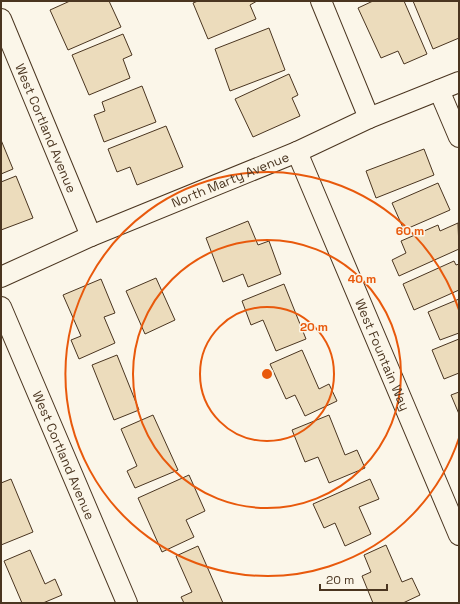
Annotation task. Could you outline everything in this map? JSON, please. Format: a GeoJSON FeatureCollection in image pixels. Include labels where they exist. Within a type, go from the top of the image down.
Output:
{"type":"FeatureCollection","features":[{"type":"Feature","properties":{"kind":"street"},"geometry":{"type":"LineString","coordinates":[[320,1],[369,118]]}},
{"type":"Feature","properties":{"kind":"street","name":"West Cortland Avenue"},"geometry":{"type":"LineString","coordinates":[[1,19],[91,236]]}},
{"type":"Feature","properties":{"kind":"street","name":"North Marty Avenue"},"geometry":{"type":"LineString","coordinates":[[1,277],[91,236],[297,152],[369,118],[459,82]]}},
{"type":"Feature","properties":{"kind":"street"},"geometry":{"type":"LineString","coordinates":[[439,90],[459,137]]}},
{"type":"Feature","properties":{"kind":"street","name":"West Fountain Way"},"geometry":{"type":"LineString","coordinates":[[297,152],[459,535]]}},
{"type":"Feature","properties":{"kind":"street","name":"West Cortland Avenue"},"geometry":{"type":"LineString","coordinates":[[1,307],[127,603]]}},
{"type":"Feature","properties":{"kind":"building"},"geometry":{"type":"Polygon","coordinates":[[[70,1],[109,1],[121,27],[68,50],[50,10],[70,1]]]}},
{"type":"Feature","properties":{"kind":"building"},"geometry":{"type":"Polygon","coordinates":[[[198,1],[257,1],[250,5],[256,19],[208,39],[193,3],[198,1]]]}},
{"type":"Feature","properties":{"kind":"building"},"geometry":{"type":"Polygon","coordinates":[[[373,1],[404,1],[427,54],[404,64],[398,51],[381,58],[358,8],[373,1]]]}},
{"type":"Feature","properties":{"kind":"building"},"geometry":{"type":"Polygon","coordinates":[[[413,1],[459,1],[459,38],[433,49],[413,1]]]}},
{"type":"Feature","properties":{"kind":"building"},"geometry":{"type":"Polygon","coordinates":[[[269,28],[285,70],[230,91],[215,49],[269,28]]]}},
{"type":"Feature","properties":{"kind":"building"},"geometry":{"type":"Polygon","coordinates":[[[123,34],[132,55],[123,59],[130,78],[89,95],[72,55],[123,34]]]}},
{"type":"Feature","properties":{"kind":"building"},"geometry":{"type":"Polygon","coordinates":[[[289,74],[298,95],[292,98],[300,116],[253,137],[235,99],[289,74]]]}},
{"type":"Feature","properties":{"kind":"building"},"geometry":{"type":"Polygon","coordinates":[[[142,86],[156,122],[104,142],[94,115],[105,111],[102,102],[142,86]]]}},
{"type":"Feature","properties":{"kind":"building"},"geometry":{"type":"Polygon","coordinates":[[[166,126],[183,167],[137,185],[130,167],[117,172],[108,149],[166,126]]]}},
{"type":"Feature","properties":{"kind":"building"},"geometry":{"type":"Polygon","coordinates":[[[1,140],[13,169],[1,174],[1,140]]]}},
{"type":"Feature","properties":{"kind":"building"},"geometry":{"type":"Polygon","coordinates":[[[424,149],[434,175],[376,198],[366,171],[424,149]]]}},
{"type":"Feature","properties":{"kind":"building"},"geometry":{"type":"Polygon","coordinates":[[[16,176],[33,218],[1,230],[1,182],[16,176]]]}},
{"type":"Feature","properties":{"kind":"building"},"geometry":{"type":"Polygon","coordinates":[[[438,183],[450,210],[404,230],[392,203],[438,183]]]}},
{"type":"Feature","properties":{"kind":"building"},"geometry":{"type":"Polygon","coordinates":[[[248,221],[258,245],[269,241],[281,274],[248,287],[243,274],[223,282],[206,238],[248,221]]]}},
{"type":"Feature","properties":{"kind":"building"},"geometry":{"type":"Polygon","coordinates":[[[458,223],[459,249],[399,276],[392,260],[406,253],[401,241],[438,225],[440,231],[458,223]]]}},
{"type":"Feature","properties":{"kind":"building"},"geometry":{"type":"Polygon","coordinates":[[[454,261],[456,265],[459,264],[459,290],[414,310],[403,284],[454,261]]]}},
{"type":"Feature","properties":{"kind":"building"},"geometry":{"type":"Polygon","coordinates":[[[156,278],[175,320],[145,334],[126,291],[156,278]]]}},
{"type":"Feature","properties":{"kind":"building"},"geometry":{"type":"Polygon","coordinates":[[[101,279],[115,313],[104,317],[115,343],[79,359],[71,340],[81,336],[63,295],[101,279]]]}},
{"type":"Feature","properties":{"kind":"building"},"geometry":{"type":"Polygon","coordinates":[[[284,284],[306,339],[276,351],[263,320],[251,325],[242,301],[284,284]]]}},
{"type":"Feature","properties":{"kind":"building"},"geometry":{"type":"Polygon","coordinates":[[[459,299],[459,333],[440,340],[428,312],[459,299]]]}},
{"type":"Feature","properties":{"kind":"building"},"geometry":{"type":"Polygon","coordinates":[[[459,339],[459,373],[444,379],[432,350],[459,339]]]}},
{"type":"Feature","properties":{"kind":"building"},"geometry":{"type":"Polygon","coordinates":[[[302,350],[319,389],[329,384],[337,401],[305,416],[295,395],[286,399],[270,364],[302,350]]]}},
{"type":"Feature","properties":{"kind":"building"},"geometry":{"type":"Polygon","coordinates":[[[117,355],[139,410],[114,420],[92,365],[117,355]]]}},
{"type":"Feature","properties":{"kind":"building"},"geometry":{"type":"Polygon","coordinates":[[[459,392],[459,414],[451,395],[459,392]]]}},
{"type":"Feature","properties":{"kind":"building"},"geometry":{"type":"Polygon","coordinates":[[[153,415],[178,470],[135,488],[127,471],[137,466],[121,429],[153,415]]]}},
{"type":"Feature","properties":{"kind":"building"},"geometry":{"type":"Polygon","coordinates":[[[329,415],[345,455],[357,450],[365,468],[329,483],[318,457],[305,462],[292,430],[329,415]]]}},
{"type":"Feature","properties":{"kind":"building"},"geometry":{"type":"Polygon","coordinates":[[[189,475],[205,511],[186,520],[194,537],[162,552],[138,498],[189,475]]]}},
{"type":"Feature","properties":{"kind":"building"},"geometry":{"type":"Polygon","coordinates":[[[11,479],[33,532],[1,545],[1,483],[11,479]]]}},
{"type":"Feature","properties":{"kind":"building"},"geometry":{"type":"Polygon","coordinates":[[[370,479],[379,499],[359,507],[371,534],[345,546],[335,523],[324,528],[313,504],[370,479]]]}},
{"type":"Feature","properties":{"kind":"building"},"geometry":{"type":"Polygon","coordinates":[[[386,545],[402,582],[412,578],[420,595],[403,603],[373,603],[362,576],[371,572],[364,555],[386,545]]]}},
{"type":"Feature","properties":{"kind":"building"},"geometry":{"type":"Polygon","coordinates":[[[198,546],[223,603],[184,603],[181,597],[192,592],[176,556],[198,546]]]}},
{"type":"Feature","properties":{"kind":"building"},"geometry":{"type":"Polygon","coordinates":[[[30,550],[45,584],[55,579],[62,595],[43,603],[22,603],[4,561],[30,550]]]}}]}
